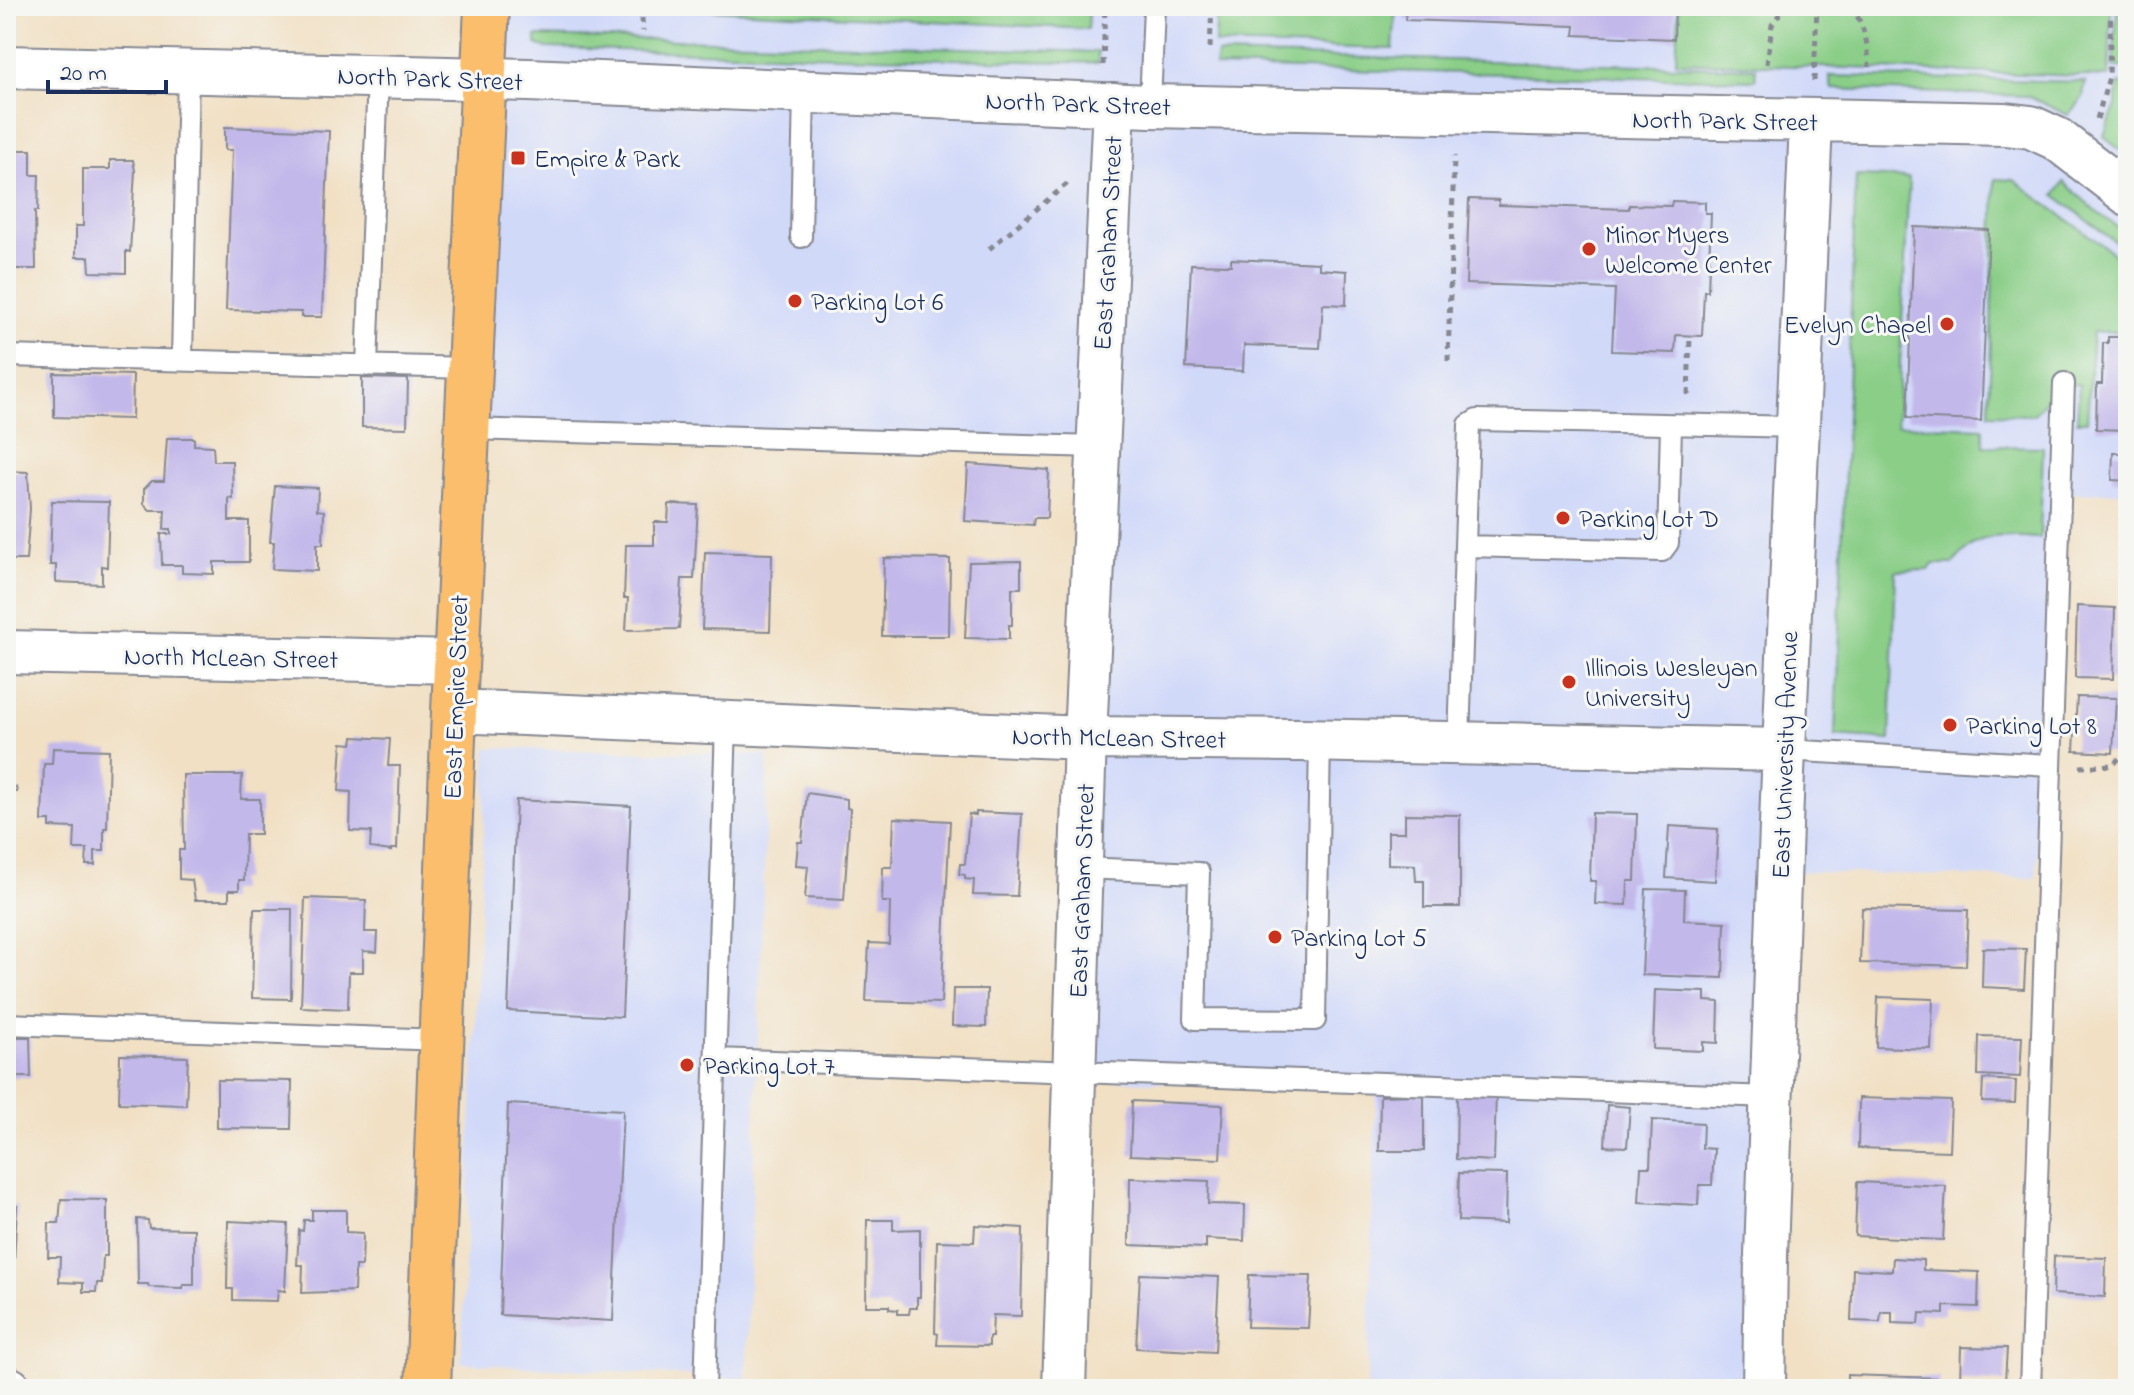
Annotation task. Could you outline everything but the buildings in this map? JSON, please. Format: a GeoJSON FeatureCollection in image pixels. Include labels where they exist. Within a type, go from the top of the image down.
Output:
{"type":"FeatureCollection","features":[{"type":"Feature","properties":{"kind":"main road","name":"East Empire Street"},"geometry":{"type":"LineString","coordinates":[[428,1389],[454,711],[487,6]]}},
{"type":"Feature","properties":{"kind":"street","name":"North Park Street"},"geometry":{"type":"LineString","coordinates":[[6,67],[483,79],[1122,105],[2031,127],[2057,139],[2128,194]]}},
{"type":"Feature","properties":{"kind":"street","name":"East Graham Street"},"geometry":{"type":"LineString","coordinates":[[1064,1389],[1085,738],[1098,447],[1122,105]]}},
{"type":"Feature","properties":{"kind":"street","name":"East University Avenue"},"geometry":{"type":"LineString","coordinates":[[1764,1389],[1771,1097],[1811,122]]}},
{"type":"Feature","properties":{"kind":"street","name":"North McLean Street"},"geometry":{"type":"LineString","coordinates":[[6,652],[457,662]]}},
{"type":"Feature","properties":{"kind":"street","name":"North McLean Street"},"geometry":{"type":"LineString","coordinates":[[454,711],[1085,738],[1784,750]]}},
{"type":"Feature","properties":{"kind":"lane"},"geometry":{"type":"LineString","coordinates":[[1122,105],[1154,6]]}},
{"type":"Feature","properties":{"kind":"lane"},"geometry":{"type":"LineString","coordinates":[[182,360],[188,70]]}},
{"type":"Feature","properties":{"kind":"lane"},"geometry":{"type":"LineString","coordinates":[[367,366],[378,76]]}},
{"type":"Feature","properties":{"kind":"lane"},"geometry":{"type":"LineString","coordinates":[[801,237],[804,91]]}},
{"type":"Feature","properties":{"kind":"lane"},"geometry":{"type":"LineString","coordinates":[[6,356],[470,368]]}},
{"type":"Feature","properties":{"kind":"lane"},"geometry":{"type":"LineString","coordinates":[[2030,1389],[2064,383]]}},
{"type":"Feature","properties":{"kind":"lane"},"geometry":{"type":"LineString","coordinates":[[1459,744],[1469,425],[1477,420],[1798,427]]}},
{"type":"Feature","properties":{"kind":"lane"},"geometry":{"type":"LineString","coordinates":[[1465,546],[1662,551],[1668,543],[1679,425]]}},
{"type":"Feature","properties":{"kind":"lane"},"geometry":{"type":"LineString","coordinates":[[467,429],[1098,447]]}},
{"type":"Feature","properties":{"kind":"lane"},"geometry":{"type":"LineString","coordinates":[[705,1389],[726,723]]}},
{"type":"Feature","properties":{"kind":"lane"},"geometry":{"type":"LineString","coordinates":[[1082,868],[1199,873],[1195,1019],[1315,1020],[1320,740]]}},
{"type":"Feature","properties":{"kind":"lane"},"geometry":{"type":"LineString","coordinates":[[1784,750],[2051,765]]}},
{"type":"Feature","properties":{"kind":"lane"},"geometry":{"type":"LineString","coordinates":[[6,1024],[442,1040]]}},
{"type":"Feature","properties":{"kind":"lane"},"geometry":{"type":"LineString","coordinates":[[716,1059],[1771,1097]]}},
{"type":"Feature","properties":{"kind":"path"},"geometry":{"type":"LineString","coordinates":[[641,6],[643,31]]}},
{"type":"Feature","properties":{"kind":"path"},"geometry":{"type":"LineString","coordinates":[[1105,6],[1122,105]]}},
{"type":"Feature","properties":{"kind":"path"},"geometry":{"type":"LineString","coordinates":[[1210,48],[1212,6]]}},
{"type":"Feature","properties":{"kind":"path"},"geometry":{"type":"LineString","coordinates":[[1767,64],[1772,25],[1785,6]]}},
{"type":"Feature","properties":{"kind":"path"},"geometry":{"type":"LineString","coordinates":[[1811,122],[1817,6]]}},
{"type":"Feature","properties":{"kind":"path"},"geometry":{"type":"LineString","coordinates":[[1851,6],[1863,24],[1869,67]]}},
{"type":"Feature","properties":{"kind":"path"},"geometry":{"type":"LineString","coordinates":[[2076,154],[2095,127],[2109,77],[2111,6]]}},
{"type":"Feature","properties":{"kind":"path"},"geometry":{"type":"LineString","coordinates":[[1448,361],[1454,156]]}},
{"type":"Feature","properties":{"kind":"path"},"geometry":{"type":"LineString","coordinates":[[989,249],[1069,182]]}},
{"type":"Feature","properties":{"kind":"path"},"geometry":{"type":"LineString","coordinates":[[1679,425],[1690,336]]}},
{"type":"Feature","properties":{"kind":"path"},"geometry":{"type":"LineString","coordinates":[[2051,765],[2103,768],[2113,765],[2128,749]]}},
{"type":"Feature","properties":{"kind":"shaded area","name":"Illinois Wesleyan University"},"geometry":{"type":"Polygon","coordinates":[[[504,6],[2128,6],[2128,493],[2060,492],[2036,878],[1779,871],[1764,1389],[1367,1389],[1376,1091],[1077,1079],[1098,447],[477,436],[504,6]]]}},
{"type":"Feature","properties":{"kind":"shaded area"},"geometry":{"type":"Polygon","coordinates":[[[487,748],[768,755],[746,1379],[461,1363],[487,748]]]}},
{"type":"Feature","properties":{"kind":"green space"},"geometry":{"type":"Polygon","coordinates":[[[533,6],[612,6],[615,14],[533,15],[533,6]]]}},
{"type":"Feature","properties":{"kind":"green space"},"geometry":{"type":"Polygon","coordinates":[[[649,6],[1089,6],[1088,29],[649,6]]]}},
{"type":"Feature","properties":{"kind":"green space"},"geometry":{"type":"Polygon","coordinates":[[[1217,6],[1396,6],[1393,49],[1215,44],[1217,6]]]}},
{"type":"Feature","properties":{"kind":"green space"},"geometry":{"type":"Polygon","coordinates":[[[1679,6],[2111,6],[2109,77],[1676,62],[1679,6]]]}},
{"type":"Feature","properties":{"kind":"green space"},"geometry":{"type":"Polygon","coordinates":[[[2117,9],[2127,10],[2128,67],[2113,67],[2117,9]]]}},
{"type":"Feature","properties":{"kind":"green space"},"geometry":{"type":"Polygon","coordinates":[[[536,36],[1098,52],[1098,63],[547,48],[536,44],[536,36]]]}},
{"type":"Feature","properties":{"kind":"green space"},"geometry":{"type":"Polygon","coordinates":[[[1217,54],[1756,68],[1755,80],[1215,67],[1217,54]]]}},
{"type":"Feature","properties":{"kind":"green space"},"geometry":{"type":"Polygon","coordinates":[[[1829,76],[2085,82],[2083,97],[2068,115],[2027,96],[1832,89],[1829,76]]]}},
{"type":"Feature","properties":{"kind":"green space"},"geometry":{"type":"Polygon","coordinates":[[[2119,84],[2128,84],[2128,157],[2104,136],[2116,105],[2119,84]]]}},
{"type":"Feature","properties":{"kind":"green space"},"geometry":{"type":"Polygon","coordinates":[[[1856,176],[1909,178],[1897,425],[1983,428],[1984,446],[2043,447],[2040,538],[1992,537],[1973,545],[1953,564],[1933,564],[1929,570],[1896,571],[1890,740],[1835,736],[1856,176]]]}},
{"type":"Feature","properties":{"kind":"green space"},"geometry":{"type":"Polygon","coordinates":[[[1995,179],[2014,180],[2128,264],[2128,331],[2093,332],[2087,421],[2077,421],[2079,384],[2051,385],[2047,400],[2033,415],[1989,414],[1995,179]]]}},
{"type":"Feature","properties":{"kind":"green space"},"geometry":{"type":"Polygon","coordinates":[[[2064,182],[2128,235],[2128,252],[2055,195],[2064,182]]]}},
{"type":"Feature","properties":{"kind":"place","name":"Empire & Park"},"geometry":{"type":"Point","coordinates":[518,158]}},
{"type":"Feature","properties":{"kind":"place","name":"Minor Myers Welcome Center"},"geometry":{"type":"Point","coordinates":[1589,249]}},
{"type":"Feature","properties":{"kind":"place","name":"Parking Lot 6"},"geometry":{"type":"Point","coordinates":[795,301]}},
{"type":"Feature","properties":{"kind":"place","name":"Evelyn Chapel"},"geometry":{"type":"Point","coordinates":[1947,324]}},
{"type":"Feature","properties":{"kind":"place","name":"Parking Lot D"},"geometry":{"type":"Point","coordinates":[1563,518]}},
{"type":"Feature","properties":{"kind":"place","name":"Illinois Wesleyan University"},"geometry":{"type":"Point","coordinates":[1569,682]}},
{"type":"Feature","properties":{"kind":"place","name":"Parking Lot 8"},"geometry":{"type":"Point","coordinates":[1950,725]}},
{"type":"Feature","properties":{"kind":"place","name":"Parking Lot 5"},"geometry":{"type":"Point","coordinates":[1275,937]}},
{"type":"Feature","properties":{"kind":"place","name":"Parking Lot 7"},"geometry":{"type":"Point","coordinates":[687,1065]}}]}
